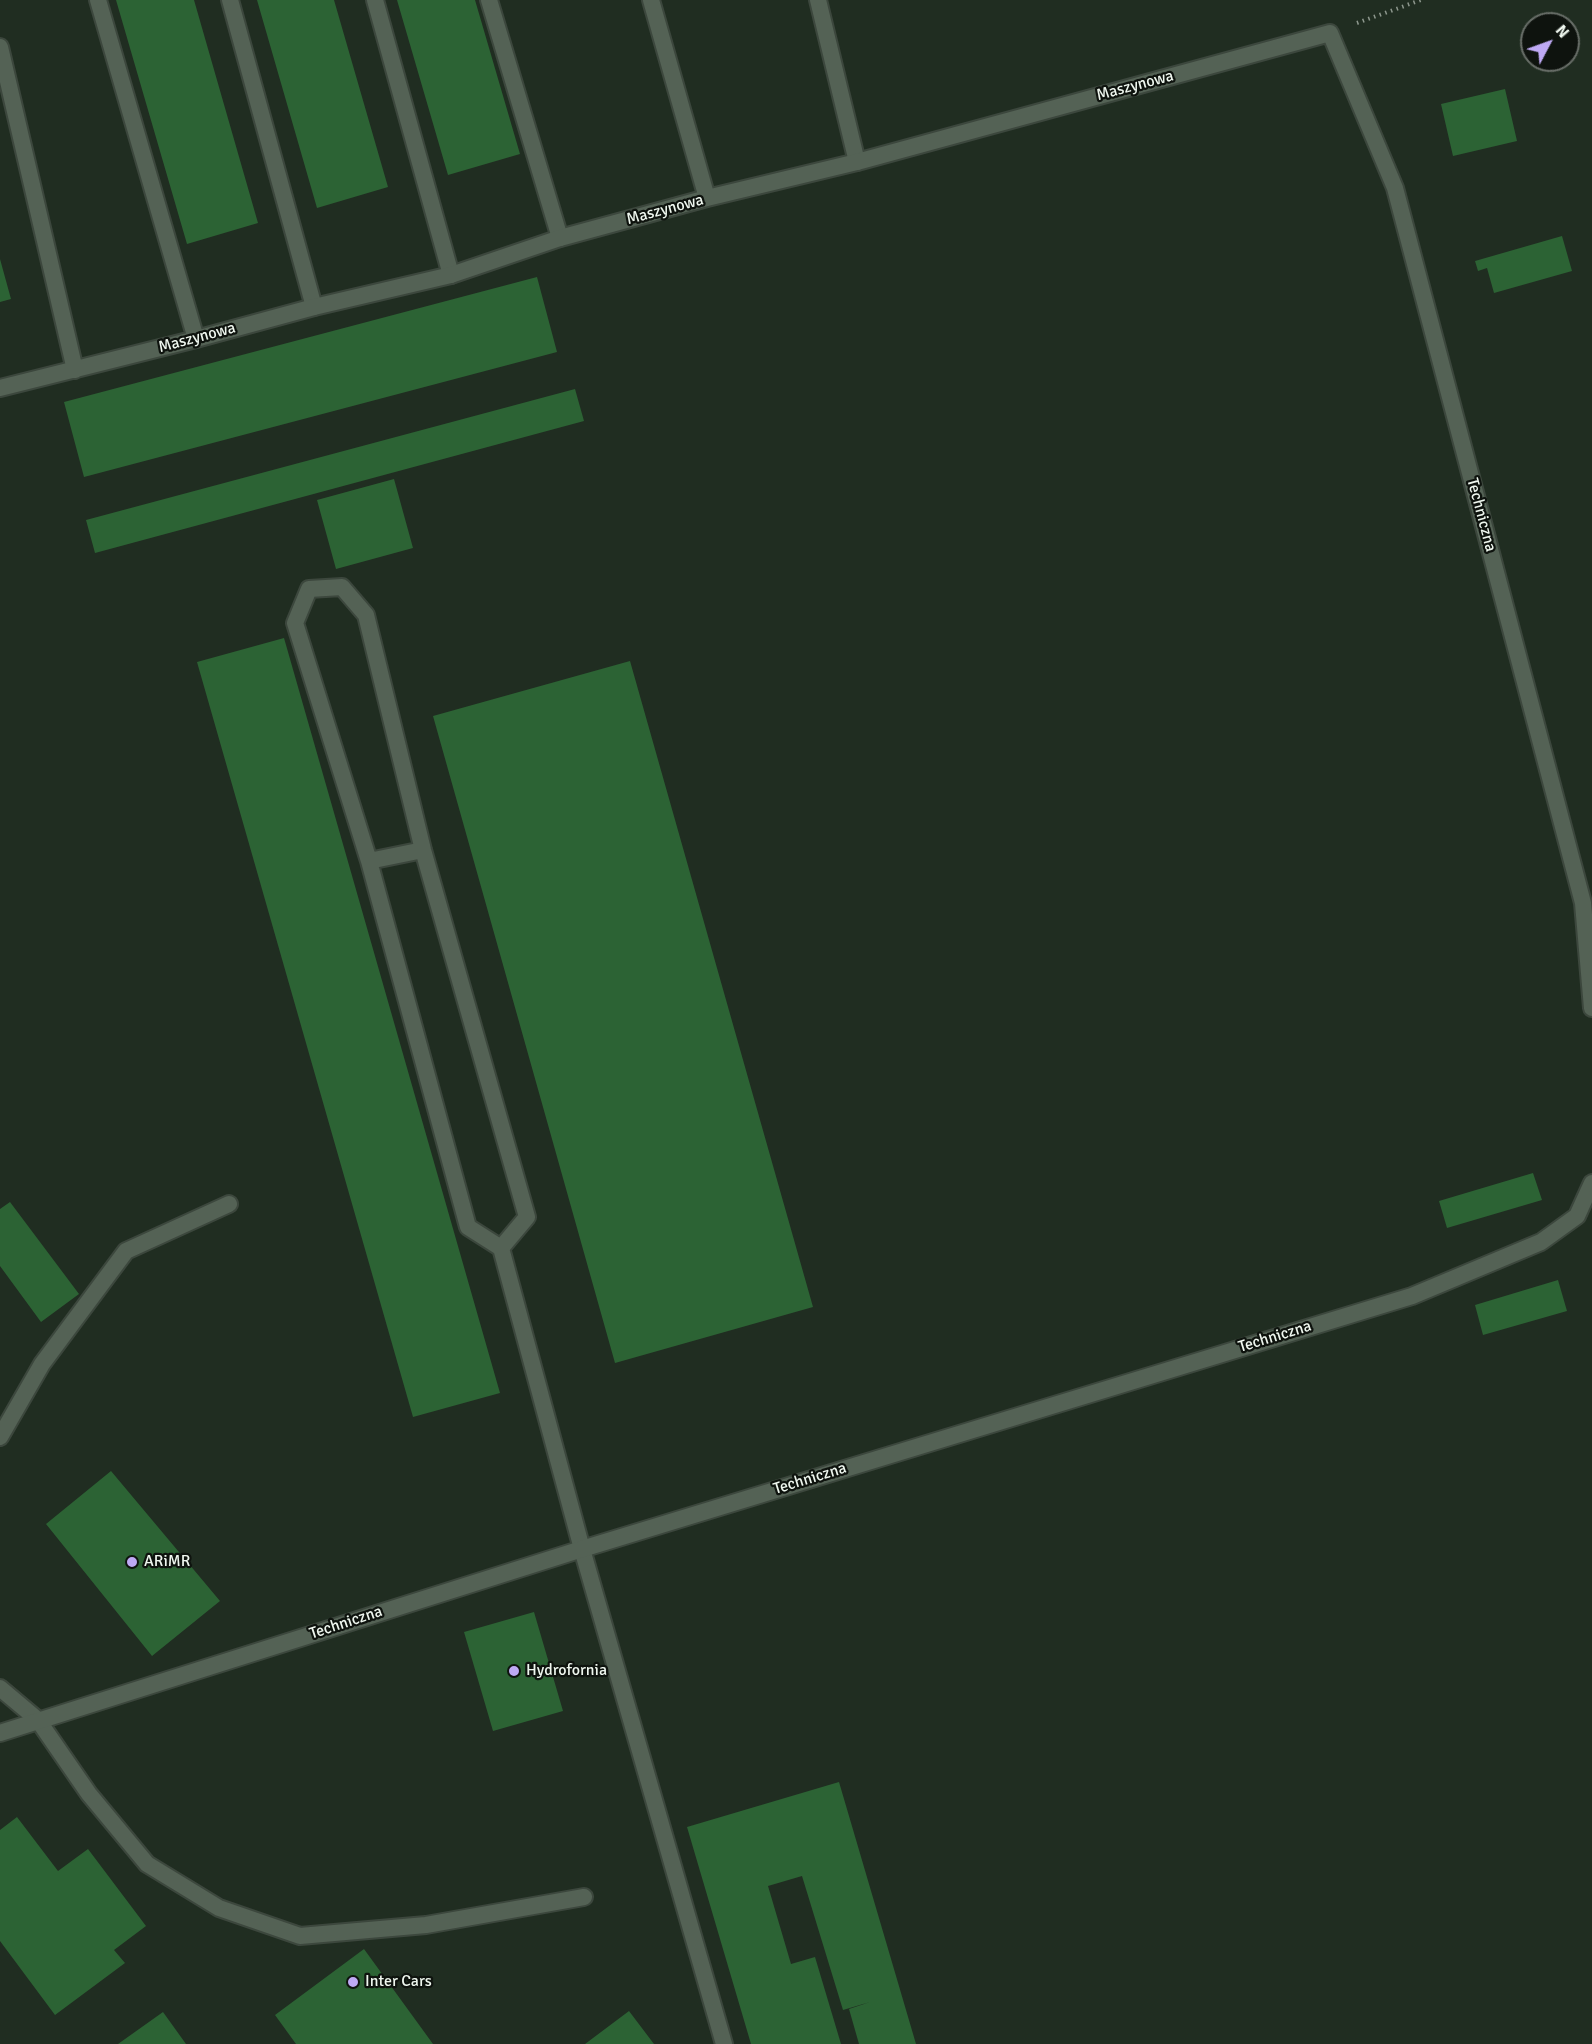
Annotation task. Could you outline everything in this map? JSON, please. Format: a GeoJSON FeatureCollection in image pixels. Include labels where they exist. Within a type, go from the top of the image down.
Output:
{"type":"FeatureCollection","features":[{"type":"Feature","properties":{"kind":"street"},"geometry":{"type":"LineString","coordinates":[[98,0],[196,339]]}},
{"type":"Feature","properties":{"kind":"street"},"geometry":{"type":"LineString","coordinates":[[230,0],[314,307]]}},
{"type":"Feature","properties":{"kind":"street"},"geometry":{"type":"LineString","coordinates":[[375,0],[450,275]]}},
{"type":"Feature","properties":{"kind":"street"},"geometry":{"type":"LineString","coordinates":[[489,0],[560,238]]}},
{"type":"Feature","properties":{"kind":"street"},"geometry":{"type":"LineString","coordinates":[[651,0],[707,198]]}},
{"type":"Feature","properties":{"kind":"street"},"geometry":{"type":"LineString","coordinates":[[818,0],[857,162]]}},
{"type":"Feature","properties":{"kind":"street","name":"Maszynowa"},"geometry":{"type":"LineString","coordinates":[[0,388],[314,307],[450,275],[560,238],[707,198],[857,162],[1330,33]]}},
{"type":"Feature","properties":{"kind":"street","name":"Techniczna"},"geometry":{"type":"LineString","coordinates":[[1330,33],[1395,188],[1583,903],[1592,1008]]}},
{"type":"Feature","properties":{"kind":"street"},"geometry":{"type":"LineString","coordinates":[[0,47],[75,370]]}},
{"type":"Feature","properties":{"kind":"street"},"geometry":{"type":"LineString","coordinates":[[501,1248],[527,1217],[423,850],[366,615],[342,587],[309,589],[295,623],[369,861],[468,1227],[501,1248],[582,1549],[724,2044]]}},
{"type":"Feature","properties":{"kind":"street"},"geometry":{"type":"LineString","coordinates":[[369,861],[423,850]]}},
{"type":"Feature","properties":{"kind":"street","name":"Techniczna"},"geometry":{"type":"LineString","coordinates":[[0,1733],[582,1549],[1412,1296],[1541,1242],[1577,1216],[1592,1183]]}},
{"type":"Feature","properties":{"kind":"street"},"geometry":{"type":"LineString","coordinates":[[0,1437],[42,1364],[126,1251],[229,1204]]}},
{"type":"Feature","properties":{"kind":"street"},"geometry":{"type":"LineString","coordinates":[[0,1688],[38,1720],[89,1794],[147,1864],[219,1908],[300,1936],[426,1925],[584,1897]]}},
{"type":"Feature","properties":{"kind":"path"},"geometry":{"type":"LineString","coordinates":[[1330,33],[1421,0]]}},
{"type":"Feature","properties":{"kind":"building"},"geometry":{"type":"Polygon","coordinates":[[[116,0],[194,0],[258,223],[187,244],[116,0]]]}},
{"type":"Feature","properties":{"kind":"building"},"geometry":{"type":"Polygon","coordinates":[[[257,0],[334,0],[388,187],[317,208],[257,0]]]}},
{"type":"Feature","properties":{"kind":"building"},"geometry":{"type":"Polygon","coordinates":[[[397,0],[475,0],[520,154],[448,175],[397,0]]]}},
{"type":"Feature","properties":{"kind":"building"},"geometry":{"type":"Polygon","coordinates":[[[1505,89],[1517,141],[1453,156],[1441,104],[1505,89]]]}},
{"type":"Feature","properties":{"kind":"building"},"geometry":{"type":"Polygon","coordinates":[[[1562,236],[1572,271],[1494,293],[1487,268],[1478,271],[1475,261],[1562,236]]]}},
{"type":"Feature","properties":{"kind":"building"},"geometry":{"type":"Polygon","coordinates":[[[0,259],[11,299],[0,302],[0,259]]]}},
{"type":"Feature","properties":{"kind":"building"},"geometry":{"type":"Polygon","coordinates":[[[537,277],[557,352],[84,477],[64,402],[537,277]]]}},
{"type":"Feature","properties":{"kind":"building"},"geometry":{"type":"Polygon","coordinates":[[[575,389],[584,421],[95,553],[86,520],[575,389]]]}},
{"type":"Feature","properties":{"kind":"building"},"geometry":{"type":"Polygon","coordinates":[[[394,479],[413,548],[336,569],[317,500],[394,479]]]}},
{"type":"Feature","properties":{"kind":"building"},"geometry":{"type":"Polygon","coordinates":[[[284,638],[500,1393],[413,1417],[197,662],[284,638]]]}},
{"type":"Feature","properties":{"kind":"building"},"geometry":{"type":"Polygon","coordinates":[[[630,661],[813,1307],[615,1363],[433,716],[630,661]]]}},
{"type":"Feature","properties":{"kind":"building"},"geometry":{"type":"Polygon","coordinates":[[[1533,1173],[1542,1200],[1447,1228],[1439,1201],[1533,1173]]]}},
{"type":"Feature","properties":{"kind":"building"},"geometry":{"type":"Polygon","coordinates":[[[10,1202],[79,1294],[41,1322],[0,1266],[0,1209],[10,1202]]]}},
{"type":"Feature","properties":{"kind":"building"},"geometry":{"type":"Polygon","coordinates":[[[1558,1280],[1567,1311],[1483,1335],[1475,1305],[1558,1280]]]}},
{"type":"Feature","properties":{"kind":"building","name":"ARiMR"},"geometry":{"type":"Polygon","coordinates":[[[111,1471],[220,1601],[152,1656],[46,1524],[111,1471]]]}},
{"type":"Feature","properties":{"kind":"building","name":"Hydrofornia"},"geometry":{"type":"Polygon","coordinates":[[[534,1612],[563,1711],[493,1731],[464,1632],[534,1612]]]}},
{"type":"Feature","properties":{"kind":"building"},"geometry":{"type":"Polygon","coordinates":[[[839,1782],[916,2044],[859,2044],[849,2009],[870,2002],[843,2010],[802,1876],[768,1886],[791,1964],[815,1957],[841,2044],[751,2044],[687,1827],[839,1782]]]}},
{"type":"Feature","properties":{"kind":"building"},"geometry":{"type":"Polygon","coordinates":[[[17,1817],[58,1871],[88,1849],[146,1926],[114,1950],[125,1963],[55,2015],[0,1941],[0,1830],[17,1817]]]}},
{"type":"Feature","properties":{"kind":"building","name":"Inter Cars"},"geometry":{"type":"Polygon","coordinates":[[[364,1949],[433,2044],[296,2044],[275,2015],[364,1949]]]}},
{"type":"Feature","properties":{"kind":"building"},"geometry":{"type":"Polygon","coordinates":[[[629,2011],[654,2044],[585,2044],[629,2011]]]}},
{"type":"Feature","properties":{"kind":"building"},"geometry":{"type":"Polygon","coordinates":[[[163,2012],[186,2044],[118,2044],[163,2012]]]}},
{"type":"Feature","properties":{"kind":"place","name":"ARiMR"},"geometry":{"type":"Point","coordinates":[132,1562]}},
{"type":"Feature","properties":{"kind":"place","name":"Hydrofornia"},"geometry":{"type":"Point","coordinates":[514,1671]}},
{"type":"Feature","properties":{"kind":"place","name":"Inter Cars"},"geometry":{"type":"Point","coordinates":[353,1982]}}]}
